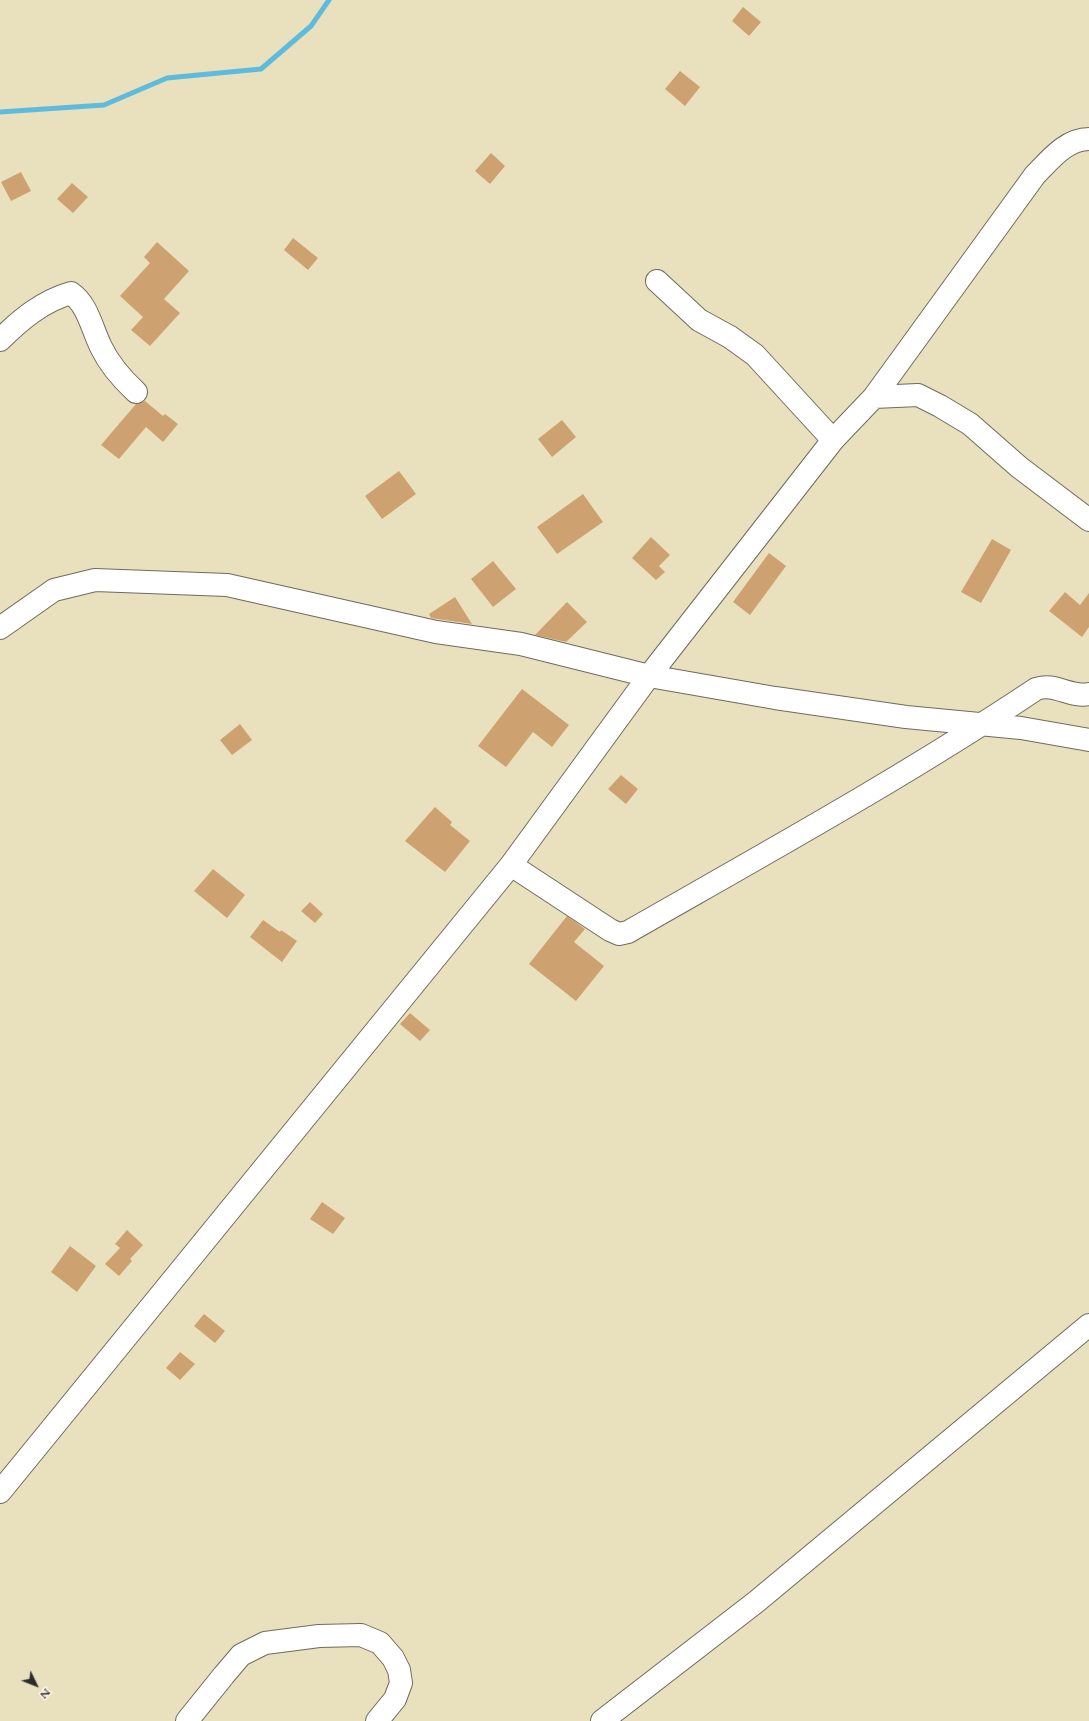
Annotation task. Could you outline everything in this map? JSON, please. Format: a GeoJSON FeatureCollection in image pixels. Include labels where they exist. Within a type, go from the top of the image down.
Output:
{"type":"FeatureCollection","features":[{"type":"Feature","properties":{"kind":"street"},"geometry":{"type":"LineString","coordinates":[[0,1492],[511,865],[649,676],[833,440],[874,398],[1035,175],[1064,147],[1082,139],[1089,139]]}},
{"type":"Feature","properties":{"kind":"street"},"geometry":{"type":"LineString","coordinates":[[657,281],[699,320],[730,337],[755,355],[833,440]]}},
{"type":"Feature","properties":{"kind":"street"},"geometry":{"type":"LineString","coordinates":[[0,340],[22,318],[56,298],[71,294],[80,300],[102,349],[120,377],[136,392]]}},
{"type":"Feature","properties":{"kind":"street"},"geometry":{"type":"LineString","coordinates":[[874,398],[918,395],[940,406],[970,424],[1019,467],[1089,520]]}},
{"type":"Feature","properties":{"kind":"street"},"geometry":{"type":"LineString","coordinates":[[0,628],[54,590],[95,580],[227,585],[436,632],[521,644],[649,676],[806,703],[906,717],[1021,728],[1089,740]]}},
{"type":"Feature","properties":{"kind":"street"},"geometry":{"type":"LineString","coordinates":[[511,865],[610,930],[620,934],[628,932],[861,799],[982,725],[1036,689],[1042,686],[1083,695],[1089,694]]}},
{"type":"Feature","properties":{"kind":"street"},"geometry":{"type":"LineString","coordinates":[[602,1721],[756,1602],[1089,1325]]}},
{"type":"Feature","properties":{"kind":"street"},"geometry":{"type":"LineString","coordinates":[[187,1721],[224,1674],[242,1655],[265,1643],[319,1636],[361,1635],[380,1643],[393,1658],[399,1670],[401,1683],[395,1699],[378,1721]]}},
{"type":"Feature","properties":{"kind":"building"},"geometry":{"type":"Polygon","coordinates":[[[743,7],[761,22],[749,36],[732,21],[743,7]]]}},
{"type":"Feature","properties":{"kind":"building"},"geometry":{"type":"Polygon","coordinates":[[[680,71],[700,87],[685,106],[665,89],[680,71]]]}},
{"type":"Feature","properties":{"kind":"building"},"geometry":{"type":"Polygon","coordinates":[[[491,153],[505,166],[490,184],[475,171],[491,153]]]}},
{"type":"Feature","properties":{"kind":"building"},"geometry":{"type":"Polygon","coordinates":[[[21,172],[31,191],[11,201],[1,182],[21,172]]]}},
{"type":"Feature","properties":{"kind":"building"},"geometry":{"type":"Polygon","coordinates":[[[72,183],[88,197],[73,213],[57,199],[72,183]]]}},
{"type":"Feature","properties":{"kind":"building"},"geometry":{"type":"Polygon","coordinates":[[[293,238],[318,258],[308,270],[284,250],[293,238]]]}},
{"type":"Feature","properties":{"kind":"building"},"geometry":{"type":"Polygon","coordinates":[[[157,242],[189,271],[164,299],[180,313],[150,346],[131,330],[143,317],[120,296],[150,263],[144,257],[157,242]]]}},
{"type":"Feature","properties":{"kind":"building"},"geometry":{"type":"Polygon","coordinates":[[[145,401],[163,416],[165,414],[178,424],[163,442],[146,427],[119,459],[101,445],[136,404],[145,401]]]}},
{"type":"Feature","properties":{"kind":"building"},"geometry":{"type":"Polygon","coordinates":[[[562,420],[576,437],[552,457],[538,439],[562,420]]]}},
{"type":"Feature","properties":{"kind":"building"},"geometry":{"type":"Polygon","coordinates":[[[399,471],[416,494],[382,519],[365,496],[399,471]]]}},
{"type":"Feature","properties":{"kind":"building"},"geometry":{"type":"Polygon","coordinates":[[[583,494],[603,522],[557,554],[537,527],[583,494]]]}},
{"type":"Feature","properties":{"kind":"building"},"geometry":{"type":"Polygon","coordinates":[[[651,537],[670,555],[659,566],[665,572],[656,580],[632,558],[651,537]]]}},
{"type":"Feature","properties":{"kind":"building"},"geometry":{"type":"Polygon","coordinates":[[[992,539],[1011,550],[981,603],[961,592],[992,539]]]}},
{"type":"Feature","properties":{"kind":"building"},"geometry":{"type":"Polygon","coordinates":[[[769,553],[786,566],[750,615],[733,602],[769,553]]]}},
{"type":"Feature","properties":{"kind":"building"},"geometry":{"type":"Polygon","coordinates":[[[493,561],[516,589],[493,607],[471,579],[493,561]]]}},
{"type":"Feature","properties":{"kind":"building"},"geometry":{"type":"Polygon","coordinates":[[[1065,592],[1080,605],[1089,593],[1089,627],[1082,637],[1049,611],[1065,592]]]}},
{"type":"Feature","properties":{"kind":"building"},"geometry":{"type":"Polygon","coordinates":[[[455,597],[472,624],[431,618],[429,614],[455,597]]]}},
{"type":"Feature","properties":{"kind":"building"},"geometry":{"type":"Polygon","coordinates":[[[567,602],[587,622],[566,642],[535,635],[567,602]]]}},
{"type":"Feature","properties":{"kind":"building"},"geometry":{"type":"Polygon","coordinates":[[[522,689],[569,725],[552,747],[533,732],[506,767],[478,746],[522,689]]]}},
{"type":"Feature","properties":{"kind":"building"},"geometry":{"type":"Polygon","coordinates":[[[240,724],[252,740],[232,755],[220,740],[240,724]]]}},
{"type":"Feature","properties":{"kind":"building"},"geometry":{"type":"Polygon","coordinates":[[[621,775],[638,789],[626,804],[608,789],[621,775]]]}},
{"type":"Feature","properties":{"kind":"building"},"geometry":{"type":"Polygon","coordinates":[[[435,807],[452,822],[450,825],[470,841],[445,872],[405,841],[435,807]]]}},
{"type":"Feature","properties":{"kind":"building"},"geometry":{"type":"Polygon","coordinates":[[[213,869],[245,895],[227,918],[194,891],[213,869]]]}},
{"type":"Feature","properties":{"kind":"building"},"geometry":{"type":"Polygon","coordinates":[[[310,902],[323,914],[315,923],[301,911],[310,902]]]}},
{"type":"Feature","properties":{"kind":"building"},"geometry":{"type":"Polygon","coordinates":[[[567,916],[585,929],[574,942],[604,966],[576,1001],[529,964],[567,916]]]}},
{"type":"Feature","properties":{"kind":"building"},"geometry":{"type":"Polygon","coordinates":[[[263,920],[280,932],[281,930],[297,941],[282,962],[250,937],[263,920]]]}},
{"type":"Feature","properties":{"kind":"building"},"geometry":{"type":"Polygon","coordinates":[[[410,1013],[430,1030],[420,1041],[400,1024],[410,1013]]]}},
{"type":"Feature","properties":{"kind":"building"},"geometry":{"type":"Polygon","coordinates":[[[322,1202],[345,1218],[333,1234],[310,1219],[322,1202]]]}},
{"type":"Feature","properties":{"kind":"building"},"geometry":{"type":"Polygon","coordinates":[[[127,1230],[143,1245],[130,1259],[132,1261],[119,1276],[105,1264],[120,1248],[115,1244],[127,1230]]]}},
{"type":"Feature","properties":{"kind":"building"},"geometry":{"type":"Polygon","coordinates":[[[70,1246],[96,1266],[77,1292],[51,1272],[70,1246]]]}},
{"type":"Feature","properties":{"kind":"building"},"geometry":{"type":"Polygon","coordinates":[[[204,1314],[225,1331],[215,1343],[194,1326],[204,1314]]]}},
{"type":"Feature","properties":{"kind":"building"},"geometry":{"type":"Polygon","coordinates":[[[180,1352],[195,1364],[180,1380],[166,1368],[180,1352]]]}},
{"type":"Feature","properties":{"kind":"waterway"},"geometry":{"type":"LineString","coordinates":[[0,112],[104,105],[167,78],[261,69],[311,26],[329,0]]}}]}
